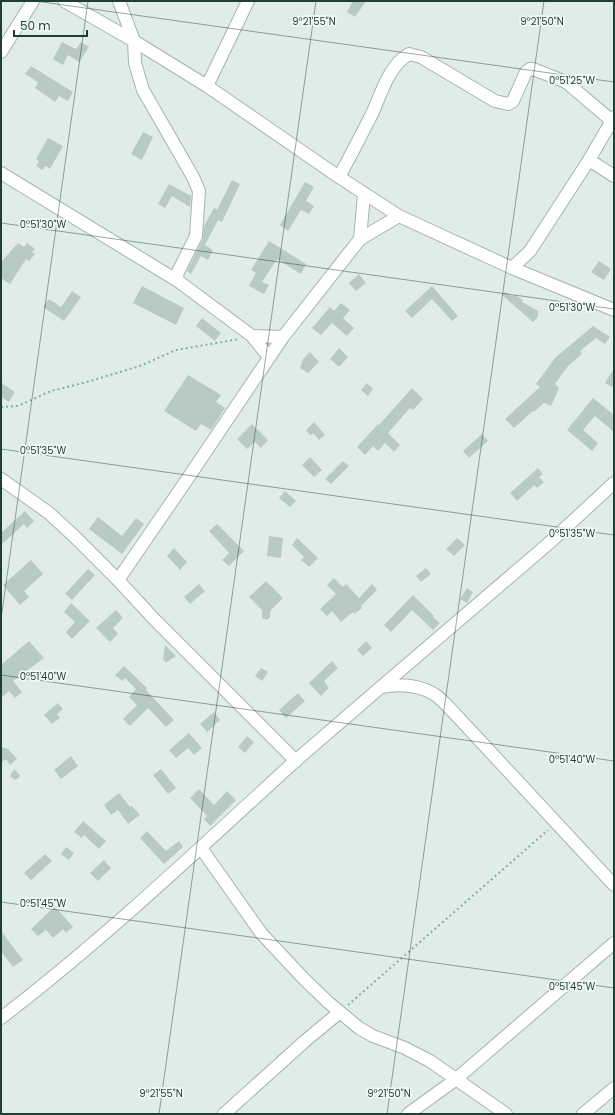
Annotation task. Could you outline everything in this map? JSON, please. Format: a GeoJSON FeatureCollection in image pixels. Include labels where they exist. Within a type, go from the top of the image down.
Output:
{"type":"FeatureCollection","features":[{"type":"Feature","properties":{"kind":"street"},"geometry":{"type":"LineString","coordinates":[[1,52],[33,1]]}},
{"type":"Feature","properties":{"kind":"street"},"geometry":{"type":"LineString","coordinates":[[64,1],[134,41],[207,86],[364,194],[399,216],[512,268],[614,310]]}},
{"type":"Feature","properties":{"kind":"street"},"geometry":{"type":"LineString","coordinates":[[119,1],[134,41],[135,63],[143,90],[193,177],[199,192],[196,236],[177,274],[178,281]]}},
{"type":"Feature","properties":{"kind":"street"},"geometry":{"type":"LineString","coordinates":[[207,86],[248,1]]}},
{"type":"Feature","properties":{"kind":"street"},"geometry":{"type":"LineString","coordinates":[[339,177],[372,114],[390,74],[401,58],[409,54],[421,57],[495,101],[508,104],[513,101],[526,72],[530,69],[534,69],[566,82],[613,119],[589,160],[530,251],[512,268]]}},
{"type":"Feature","properties":{"kind":"street"},"geometry":{"type":"LineString","coordinates":[[589,160],[614,176]]}},
{"type":"Feature","properties":{"kind":"street"},"geometry":{"type":"LineString","coordinates":[[1,173],[178,281],[252,336],[269,357]]}},
{"type":"Feature","properties":{"kind":"street"},"geometry":{"type":"LineString","coordinates":[[360,239],[364,194]]}},
{"type":"Feature","properties":{"kind":"street"},"geometry":{"type":"LineString","coordinates":[[118,580],[283,337],[360,239],[399,216]]}},
{"type":"Feature","properties":{"kind":"street"},"geometry":{"type":"LineString","coordinates":[[530,251],[531,276]]}},
{"type":"Feature","properties":{"kind":"street"},"geometry":{"type":"LineString","coordinates":[[252,336],[283,337]]}},
{"type":"Feature","properties":{"kind":"street"},"geometry":{"type":"LineString","coordinates":[[1,479],[49,513],[75,537],[154,619],[296,761]]}},
{"type":"Feature","properties":{"kind":"street"},"geometry":{"type":"LineString","coordinates":[[1,1018],[50,981],[128,913],[296,761],[548,544],[614,483]]}},
{"type":"Feature","properties":{"kind":"street"},"geometry":{"type":"LineString","coordinates":[[381,687],[392,685],[410,686],[434,695],[458,716],[614,885]]}},
{"type":"Feature","properties":{"kind":"street"},"geometry":{"type":"LineString","coordinates":[[200,848],[261,933],[328,1003],[359,1028],[373,1036],[405,1048],[430,1061],[455,1080],[506,1114]]}},
{"type":"Feature","properties":{"kind":"street"},"geometry":{"type":"LineString","coordinates":[[408,1114],[455,1080],[614,943]]}},
{"type":"Feature","properties":{"kind":"street"},"geometry":{"type":"LineString","coordinates":[[224,1114],[305,1041],[340,1012]]}},
{"type":"Feature","properties":{"kind":"street"},"geometry":{"type":"LineString","coordinates":[[583,1114],[614,1088]]}},
{"type":"Feature","properties":{"kind":"path"},"geometry":{"type":"LineString","coordinates":[[1,407],[18,406],[51,391],[140,366],[176,350],[252,336]]}},
{"type":"Feature","properties":{"kind":"path"},"geometry":{"type":"LineString","coordinates":[[340,1012],[557,823]]}},
{"type":"Feature","properties":{"kind":"building"},"geometry":{"type":"Polygon","coordinates":[[[353,1],[366,1],[355,17],[347,12],[353,1]]]}},
{"type":"Feature","properties":{"kind":"building"},"geometry":{"type":"Polygon","coordinates":[[[62,42],[76,49],[81,42],[89,47],[79,62],[68,55],[63,65],[53,59],[62,42]]]}},
{"type":"Feature","properties":{"kind":"building"},"geometry":{"type":"Polygon","coordinates":[[[31,66],[73,92],[68,101],[59,96],[55,102],[35,88],[38,82],[25,74],[31,66]]]}},
{"type":"Feature","properties":{"kind":"building"},"geometry":{"type":"Polygon","coordinates":[[[143,132],[153,137],[142,160],[131,154],[143,132]]]}},
{"type":"Feature","properties":{"kind":"building"},"geometry":{"type":"Polygon","coordinates":[[[48,138],[63,146],[50,169],[46,166],[42,170],[36,166],[39,161],[36,159],[48,138]]]}},
{"type":"Feature","properties":{"kind":"building"},"geometry":{"type":"Polygon","coordinates":[[[232,180],[240,184],[222,222],[218,220],[205,245],[213,250],[208,260],[201,256],[191,274],[187,271],[203,239],[204,226],[214,208],[217,210],[232,180]]]}},
{"type":"Feature","properties":{"kind":"building"},"geometry":{"type":"Polygon","coordinates":[[[305,182],[314,187],[306,201],[314,206],[309,214],[301,210],[288,231],[280,225],[305,182]]]}},
{"type":"Feature","properties":{"kind":"building"},"geometry":{"type":"Polygon","coordinates":[[[169,184],[191,196],[190,207],[172,196],[165,208],[158,204],[169,184]]]}},
{"type":"Feature","properties":{"kind":"building"},"geometry":{"type":"Polygon","coordinates":[[[269,241],[306,264],[301,274],[277,259],[262,282],[269,285],[264,294],[249,286],[256,273],[251,270],[269,241]]]}},
{"type":"Feature","properties":{"kind":"building"},"geometry":{"type":"Polygon","coordinates":[[[18,243],[24,247],[27,243],[35,249],[32,252],[35,254],[29,261],[26,259],[10,284],[1,278],[1,262],[18,243]]]}},
{"type":"Feature","properties":{"kind":"building"},"geometry":{"type":"Polygon","coordinates":[[[599,261],[611,269],[604,280],[591,272],[599,261]]]}},
{"type":"Feature","properties":{"kind":"building"},"geometry":{"type":"Polygon","coordinates":[[[359,274],[366,283],[356,291],[349,283],[359,274]]]}},
{"type":"Feature","properties":{"kind":"building"},"geometry":{"type":"Polygon","coordinates":[[[142,286],[184,308],[176,325],[133,303],[142,286]]]}},
{"type":"Feature","properties":{"kind":"building"},"geometry":{"type":"Polygon","coordinates":[[[432,286],[458,316],[452,321],[432,299],[412,318],[405,311],[432,286]]]}},
{"type":"Feature","properties":{"kind":"building"},"geometry":{"type":"Polygon","coordinates":[[[72,291],[81,297],[64,321],[43,307],[49,299],[61,307],[72,291]]]}},
{"type":"Feature","properties":{"kind":"building"},"geometry":{"type":"Polygon","coordinates":[[[505,292],[512,296],[515,295],[523,300],[522,302],[538,311],[538,317],[533,322],[502,295],[505,292]]]}},
{"type":"Feature","properties":{"kind":"building"},"geometry":{"type":"Polygon","coordinates":[[[341,303],[350,310],[343,318],[354,328],[347,336],[332,323],[321,335],[312,328],[330,307],[334,311],[341,303]]]}},
{"type":"Feature","properties":{"kind":"building"},"geometry":{"type":"Polygon","coordinates":[[[202,318],[221,333],[215,341],[196,326],[202,318]]]}},
{"type":"Feature","properties":{"kind":"building"},"geometry":{"type":"Polygon","coordinates":[[[593,326],[610,337],[605,344],[596,338],[580,351],[582,354],[568,366],[555,384],[559,388],[551,406],[544,403],[514,428],[505,419],[540,387],[536,384],[555,358],[593,326]]]}},
{"type":"Feature","properties":{"kind":"building"},"geometry":{"type":"Polygon","coordinates":[[[339,348],[348,357],[339,367],[330,359],[339,348]]]}},
{"type":"Feature","properties":{"kind":"building"},"geometry":{"type":"Polygon","coordinates":[[[310,352],[319,362],[308,373],[300,368],[303,359],[310,352]]]}},
{"type":"Feature","properties":{"kind":"building"},"geometry":{"type":"Polygon","coordinates":[[[614,368],[614,388],[605,383],[614,368]]]}},
{"type":"Feature","properties":{"kind":"building"},"geometry":{"type":"Polygon","coordinates":[[[188,375],[221,395],[216,402],[225,408],[211,430],[201,424],[196,431],[164,411],[188,375]]]}},
{"type":"Feature","properties":{"kind":"building"},"geometry":{"type":"Polygon","coordinates":[[[1,383],[15,392],[9,402],[1,397],[1,383]]]}},
{"type":"Feature","properties":{"kind":"building"},"geometry":{"type":"Polygon","coordinates":[[[367,383],[373,389],[368,396],[361,390],[367,383]]]}},
{"type":"Feature","properties":{"kind":"building"},"geometry":{"type":"Polygon","coordinates":[[[412,388],[423,399],[413,410],[410,408],[388,433],[400,445],[394,452],[385,443],[378,451],[373,446],[365,455],[357,447],[412,388]]]}},
{"type":"Feature","properties":{"kind":"building"},"geometry":{"type":"Polygon","coordinates":[[[593,398],[614,415],[614,432],[595,416],[583,430],[598,443],[592,451],[567,430],[593,398]]]}},
{"type":"Feature","properties":{"kind":"building"},"geometry":{"type":"Polygon","coordinates":[[[314,422],[325,435],[319,440],[314,434],[310,435],[306,430],[314,422]]]}},
{"type":"Feature","properties":{"kind":"building"},"geometry":{"type":"Polygon","coordinates":[[[252,424],[268,440],[261,448],[255,442],[247,449],[237,439],[252,424]]]}},
{"type":"Feature","properties":{"kind":"building"},"geometry":{"type":"Polygon","coordinates":[[[482,434],[488,441],[469,458],[463,451],[482,434]]]}},
{"type":"Feature","properties":{"kind":"building"},"geometry":{"type":"Polygon","coordinates":[[[310,457],[322,470],[314,477],[302,465],[310,457]]]}},
{"type":"Feature","properties":{"kind":"building"},"geometry":{"type":"Polygon","coordinates":[[[343,461],[349,466],[331,484],[325,479],[343,461]]]}},
{"type":"Feature","properties":{"kind":"building"},"geometry":{"type":"Polygon","coordinates":[[[538,468],[543,474],[539,477],[544,482],[537,488],[534,485],[517,501],[510,493],[538,468]]]}},
{"type":"Feature","properties":{"kind":"building"},"geometry":{"type":"Polygon","coordinates":[[[285,491],[296,501],[290,507],[279,498],[285,491]]]}},
{"type":"Feature","properties":{"kind":"building"},"geometry":{"type":"Polygon","coordinates":[[[25,511],[34,521],[27,528],[24,524],[1,545],[1,533],[25,511]]]}},
{"type":"Feature","properties":{"kind":"building"},"geometry":{"type":"Polygon","coordinates":[[[98,517],[122,536],[136,518],[144,524],[122,554],[89,529],[98,517]]]}},
{"type":"Feature","properties":{"kind":"building"},"geometry":{"type":"Polygon","coordinates":[[[217,524],[244,551],[229,566],[222,560],[229,553],[209,531],[217,524]]]}},
{"type":"Feature","properties":{"kind":"building"},"geometry":{"type":"Polygon","coordinates":[[[269,536],[283,538],[281,558],[267,556],[269,536]]]}},
{"type":"Feature","properties":{"kind":"building"},"geometry":{"type":"Polygon","coordinates":[[[297,538],[318,558],[309,567],[301,560],[304,557],[292,545],[297,538]]]}},
{"type":"Feature","properties":{"kind":"building"},"geometry":{"type":"Polygon","coordinates":[[[457,538],[465,545],[454,556],[446,549],[457,538]]]}},
{"type":"Feature","properties":{"kind":"building"},"geometry":{"type":"Polygon","coordinates":[[[174,548],[187,562],[180,570],[167,556],[174,548]]]}},
{"type":"Feature","properties":{"kind":"building"},"geometry":{"type":"Polygon","coordinates":[[[31,560],[43,574],[24,591],[29,597],[20,605],[3,585],[31,560]]]}},
{"type":"Feature","properties":{"kind":"building"},"geometry":{"type":"Polygon","coordinates":[[[426,568],[431,574],[421,582],[416,576],[426,568]]]}},
{"type":"Feature","properties":{"kind":"building"},"geometry":{"type":"Polygon","coordinates":[[[88,569],[95,575],[72,600],[65,594],[88,569]]]}},
{"type":"Feature","properties":{"kind":"building"},"geometry":{"type":"Polygon","coordinates":[[[334,578],[343,587],[346,584],[359,598],[372,584],[377,590],[361,606],[362,608],[354,614],[353,612],[341,622],[332,611],[327,616],[320,609],[336,594],[327,585],[334,578]]]}},
{"type":"Feature","properties":{"kind":"building"},"geometry":{"type":"Polygon","coordinates":[[[266,581],[283,598],[270,611],[270,617],[267,620],[262,618],[262,610],[249,597],[266,581]]]}},
{"type":"Feature","properties":{"kind":"building"},"geometry":{"type":"Polygon","coordinates":[[[199,584],[205,591],[190,604],[184,597],[199,584]]]}},
{"type":"Feature","properties":{"kind":"building"},"geometry":{"type":"Polygon","coordinates":[[[467,588],[473,592],[467,603],[460,599],[467,588]]]}},
{"type":"Feature","properties":{"kind":"building"},"geometry":{"type":"Polygon","coordinates":[[[413,595],[440,623],[433,630],[412,610],[391,632],[384,625],[413,595]]]}},
{"type":"Feature","properties":{"kind":"building"},"geometry":{"type":"Polygon","coordinates":[[[71,603],[90,621],[72,639],[66,632],[75,622],[64,612],[71,603]]]}},
{"type":"Feature","properties":{"kind":"building"},"geometry":{"type":"Polygon","coordinates":[[[116,610],[123,618],[113,628],[118,634],[110,642],[96,628],[116,610]]]}},
{"type":"Feature","properties":{"kind":"building"},"geometry":{"type":"Polygon","coordinates":[[[29,641],[44,658],[13,681],[22,692],[15,698],[9,691],[1,698],[1,665],[29,641]]]}},
{"type":"Feature","properties":{"kind":"building"},"geometry":{"type":"Polygon","coordinates":[[[366,641],[372,648],[363,656],[357,650],[366,641]]]}},
{"type":"Feature","properties":{"kind":"building"},"geometry":{"type":"Polygon","coordinates":[[[165,645],[176,656],[167,662],[165,662],[163,658],[165,645]]]}},
{"type":"Feature","properties":{"kind":"building"},"geometry":{"type":"Polygon","coordinates":[[[332,661],[338,668],[324,681],[329,688],[321,696],[309,683],[332,661]]]}},
{"type":"Feature","properties":{"kind":"building"},"geometry":{"type":"Polygon","coordinates":[[[124,666],[147,688],[146,690],[174,720],[166,727],[148,708],[130,726],[123,719],[137,705],[129,697],[136,689],[125,678],[122,681],[115,675],[124,666]]]}},
{"type":"Feature","properties":{"kind":"building"},"geometry":{"type":"Polygon","coordinates":[[[261,668],[268,672],[262,681],[255,676],[261,668]]]}},
{"type":"Feature","properties":{"kind":"building"},"geometry":{"type":"Polygon","coordinates":[[[298,693],[305,701],[286,718],[279,710],[298,693]]]}},
{"type":"Feature","properties":{"kind":"building"},"geometry":{"type":"Polygon","coordinates":[[[58,703],[63,709],[57,714],[60,718],[52,724],[44,715],[58,703]]]}},
{"type":"Feature","properties":{"kind":"building"},"geometry":{"type":"Polygon","coordinates":[[[214,712],[220,720],[207,732],[200,724],[214,712]]]}},
{"type":"Feature","properties":{"kind":"building"},"geometry":{"type":"Polygon","coordinates":[[[189,733],[202,748],[194,755],[188,748],[176,758],[169,750],[189,733]]]}},
{"type":"Feature","properties":{"kind":"building"},"geometry":{"type":"Polygon","coordinates":[[[247,736],[254,742],[245,753],[238,747],[247,736]]]}},
{"type":"Feature","properties":{"kind":"building"},"geometry":{"type":"Polygon","coordinates":[[[1,747],[8,749],[17,759],[10,765],[6,759],[1,763],[1,747]]]}},
{"type":"Feature","properties":{"kind":"building"},"geometry":{"type":"Polygon","coordinates":[[[71,756],[78,766],[61,779],[54,770],[71,756]]]}},
{"type":"Feature","properties":{"kind":"building"},"geometry":{"type":"Polygon","coordinates":[[[14,769],[20,775],[19,778],[15,780],[11,777],[14,769]]]}},
{"type":"Feature","properties":{"kind":"building"},"geometry":{"type":"Polygon","coordinates":[[[161,769],[176,788],[168,794],[153,775],[161,769]]]}},
{"type":"Feature","properties":{"kind":"building"},"geometry":{"type":"Polygon","coordinates":[[[199,789],[214,805],[227,791],[236,800],[210,826],[204,819],[207,816],[190,798],[199,789]]]}},
{"type":"Feature","properties":{"kind":"building"},"geometry":{"type":"Polygon","coordinates":[[[119,793],[130,807],[132,806],[140,815],[128,824],[118,810],[111,815],[104,805],[119,793]]]}},
{"type":"Feature","properties":{"kind":"building"},"geometry":{"type":"Polygon","coordinates":[[[83,821],[106,841],[99,849],[84,835],[82,838],[74,832],[83,821]]]}},
{"type":"Feature","properties":{"kind":"building"},"geometry":{"type":"Polygon","coordinates":[[[147,831],[166,851],[179,841],[183,847],[164,864],[140,838],[147,831]]]}},
{"type":"Feature","properties":{"kind":"building"},"geometry":{"type":"Polygon","coordinates":[[[66,847],[74,853],[69,860],[61,854],[66,847]]]}},
{"type":"Feature","properties":{"kind":"building"},"geometry":{"type":"Polygon","coordinates":[[[45,854],[52,861],[31,880],[24,873],[45,854]]]}},
{"type":"Feature","properties":{"kind":"building"},"geometry":{"type":"Polygon","coordinates":[[[104,860],[111,868],[98,881],[90,873],[104,860]]]}},
{"type":"Feature","properties":{"kind":"building"},"geometry":{"type":"Polygon","coordinates":[[[54,907],[73,927],[66,933],[63,929],[53,938],[46,930],[38,936],[31,929],[54,907]]]}},
{"type":"Feature","properties":{"kind":"building"},"geometry":{"type":"Polygon","coordinates":[[[1,931],[23,960],[13,967],[1,951],[1,931]]]}}]}
